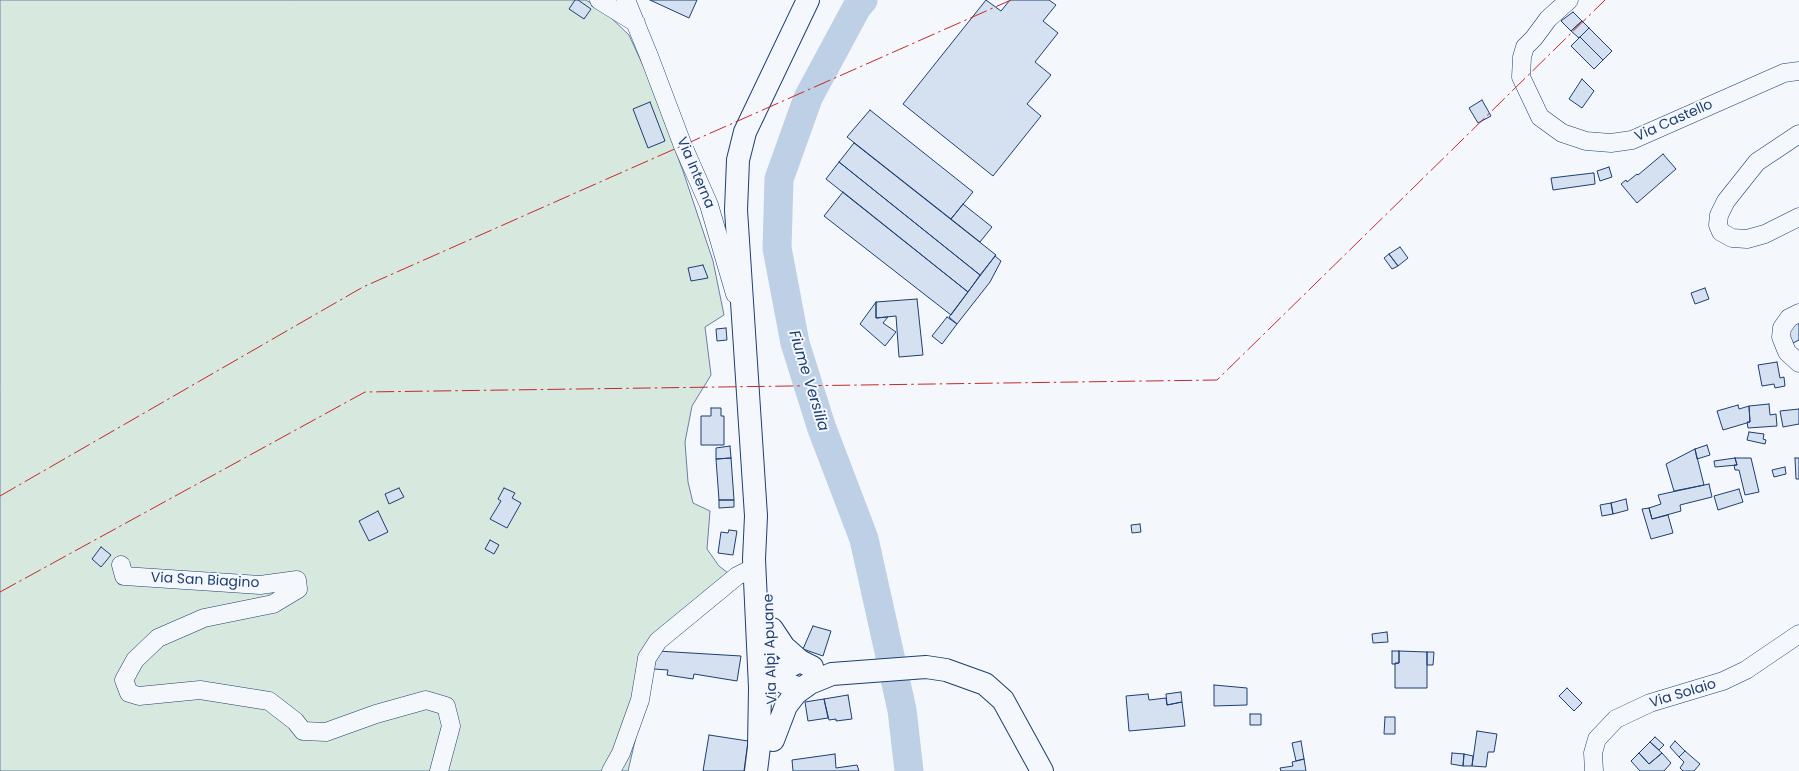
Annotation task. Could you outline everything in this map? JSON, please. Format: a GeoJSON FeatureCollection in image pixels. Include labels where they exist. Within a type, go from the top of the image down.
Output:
{"type":"FeatureCollection","features":[{"type":"Feature","properties":{"kind":"main road"},"geometry":{"type":"LineString","coordinates":[[767,680],[757,605],[755,567],[756,516],[736,210],[738,160],[745,132],[808,0]]}},
{"type":"Feature","properties":{"kind":"main road","name":"Via Alpi Apuane"},"geometry":{"type":"LineString","coordinates":[[755,528],[767,567],[772,629],[767,680],[766,743],[770,771]]}},
{"type":"Feature","properties":{"kind":"main road"},"geometry":{"type":"LineString","coordinates":[[772,629],[784,647],[800,661],[814,668],[841,673]]}},
{"type":"Feature","properties":{"kind":"main road"},"geometry":{"type":"LineString","coordinates":[[767,680],[800,661]]}},
{"type":"Feature","properties":{"kind":"main road"},"geometry":{"type":"LineString","coordinates":[[766,743],[786,706],[810,683],[841,673],[926,667],[946,670],[985,684],[1003,700],[1042,771]]}},
{"type":"Feature","properties":{"kind":"main road"},"geometry":{"type":"LineString","coordinates":[[767,680],[801,690]]}},
{"type":"Feature","properties":{"kind":"main road","name":"Via Alpi Apuane"},"geometry":{"type":"LineString","coordinates":[[756,771],[766,743]]}},
{"type":"Feature","properties":{"kind":"street"},"geometry":{"type":"LineString","coordinates":[[599,0],[636,23]]}},
{"type":"Feature","properties":{"kind":"street","name":"Via Interna"},"geometry":{"type":"LineString","coordinates":[[626,0],[683,146],[709,205],[744,326]]}},
{"type":"Feature","properties":{"kind":"street","name":"Via Castello"},"geometry":{"type":"LineString","coordinates":[[1569,0],[1548,18],[1525,47],[1522,57],[1521,77],[1540,117],[1562,133],[1586,142],[1610,143],[1632,140],[1784,73],[1799,71]]}},
{"type":"Feature","properties":{"kind":"street"},"geometry":{"type":"LineString","coordinates":[[1799,134],[1757,162],[1726,201],[1719,215],[1718,225],[1721,232],[1732,238],[1747,239],[1765,234],[1799,217]]}},
{"type":"Feature","properties":{"kind":"street"},"geometry":{"type":"LineString","coordinates":[[1799,312],[1789,318],[1782,328],[1781,337],[1787,352],[1799,363]]}},
{"type":"Feature","properties":{"kind":"street","name":"Via San Biagino"},"geometry":{"type":"LineString","coordinates":[[121,565],[124,576],[260,584],[297,580],[298,589],[273,604],[204,618],[158,638],[135,660],[124,680],[129,693],[139,696],[200,690],[269,701],[295,721],[303,731],[326,732],[376,714],[426,700],[446,706],[451,726],[439,771]]}},
{"type":"Feature","properties":{"kind":"street"},"geometry":{"type":"LineString","coordinates":[[611,771],[621,752],[640,700],[647,658],[658,641],[737,576],[755,567]]}},
{"type":"Feature","properties":{"kind":"street","name":"Via Solaio"},"geometry":{"type":"LineString","coordinates":[[1594,771],[1593,753],[1597,739],[1616,719],[1650,703],[1723,681],[1746,670],[1799,634]]}},
{"type":"Feature","properties":{"kind":"shaded area"},"geometry":{"type":"Polygon","coordinates":[[[0,0],[586,0],[606,13],[629,35],[646,72],[683,171],[713,261],[724,315],[705,327],[711,375],[692,406],[685,442],[688,482],[693,503],[710,511],[707,549],[719,566],[737,580],[656,651],[628,771],[0,771],[0,0]]]}},
{"type":"Feature","properties":{"kind":"building"},"geometry":{"type":"Polygon","coordinates":[[[575,0],[591,9],[584,19],[569,9],[575,0]]]}},
{"type":"Feature","properties":{"kind":"building"},"geometry":{"type":"Polygon","coordinates":[[[650,0],[697,0],[689,18],[650,0]]]}},
{"type":"Feature","properties":{"kind":"building"},"geometry":{"type":"Polygon","coordinates":[[[986,0],[1001,11],[1010,0],[1049,0],[1056,5],[1043,21],[1058,33],[1035,62],[1051,75],[1027,104],[1041,116],[993,176],[903,104],[986,0]]]}},
{"type":"Feature","properties":{"kind":"building"},"geometry":{"type":"Polygon","coordinates":[[[1573,12],[1582,21],[1571,31],[1561,21],[1573,12]]]}},
{"type":"Feature","properties":{"kind":"building"},"geometry":{"type":"Polygon","coordinates":[[[1582,21],[1589,28],[1579,38],[1571,31],[1582,21]]]}},
{"type":"Feature","properties":{"kind":"building"},"geometry":{"type":"Polygon","coordinates":[[[1589,28],[1612,51],[1603,60],[1580,37],[1589,28]]]}},
{"type":"Feature","properties":{"kind":"building"},"geometry":{"type":"Polygon","coordinates":[[[1580,37],[1603,60],[1594,69],[1571,46],[1580,37]]]}},
{"type":"Feature","properties":{"kind":"building"},"geometry":{"type":"Polygon","coordinates":[[[1582,79],[1594,91],[1582,108],[1569,99],[1582,79]]]}},
{"type":"Feature","properties":{"kind":"building"},"geometry":{"type":"Polygon","coordinates":[[[1482,100],[1491,116],[1478,123],[1469,108],[1482,100]]]}},
{"type":"Feature","properties":{"kind":"building"},"geometry":{"type":"Polygon","coordinates":[[[650,102],[665,141],[648,148],[633,109],[650,102]]]}},
{"type":"Feature","properties":{"kind":"building"},"geometry":{"type":"Polygon","coordinates":[[[870,110],[973,192],[951,219],[847,137],[870,110]]]}},
{"type":"Feature","properties":{"kind":"building"},"geometry":{"type":"Polygon","coordinates":[[[854,143],[996,255],[980,275],[839,162],[854,143]]]}},
{"type":"Feature","properties":{"kind":"building"},"geometry":{"type":"Polygon","coordinates":[[[1663,154],[1676,169],[1637,203],[1621,184],[1638,175],[1663,154]]]}},
{"type":"Feature","properties":{"kind":"building"},"geometry":{"type":"Polygon","coordinates":[[[839,162],[980,275],[968,292],[826,179],[839,162]]]}},
{"type":"Feature","properties":{"kind":"building"},"geometry":{"type":"Polygon","coordinates":[[[1609,167],[1612,177],[1600,181],[1597,171],[1609,167]]]}},
{"type":"Feature","properties":{"kind":"building"},"geometry":{"type":"Polygon","coordinates":[[[1594,173],[1595,184],[1553,190],[1551,178],[1594,173]]]}},
{"type":"Feature","properties":{"kind":"building"},"geometry":{"type":"Polygon","coordinates":[[[843,192],[968,292],[951,315],[824,216],[843,192]]]}},
{"type":"Feature","properties":{"kind":"building"},"geometry":{"type":"Polygon","coordinates":[[[963,204],[992,227],[980,242],[951,219],[963,204]]]}},
{"type":"Feature","properties":{"kind":"building"},"geometry":{"type":"Polygon","coordinates":[[[1400,247],[1408,258],[1398,266],[1389,254],[1400,247]]]}},
{"type":"Feature","properties":{"kind":"building"},"geometry":{"type":"Polygon","coordinates":[[[1389,254],[1398,266],[1392,269],[1384,258],[1389,254]]]}},
{"type":"Feature","properties":{"kind":"building"},"geometry":{"type":"Polygon","coordinates":[[[995,256],[1001,261],[990,282],[957,324],[949,317],[995,256]]]}},
{"type":"Feature","properties":{"kind":"building"},"geometry":{"type":"Polygon","coordinates":[[[703,265],[708,278],[691,281],[688,268],[703,265]]]}},
{"type":"Feature","properties":{"kind":"building"},"geometry":{"type":"Polygon","coordinates":[[[1705,288],[1709,299],[1695,304],[1691,293],[1705,288]]]}},
{"type":"Feature","properties":{"kind":"building"},"geometry":{"type":"Polygon","coordinates":[[[917,299],[923,355],[899,357],[896,316],[876,318],[876,302],[917,299]]]}},
{"type":"Feature","properties":{"kind":"building"},"geometry":{"type":"Polygon","coordinates":[[[876,302],[876,318],[888,317],[883,323],[896,332],[885,346],[860,324],[876,302]]]}},
{"type":"Feature","properties":{"kind":"building"},"geometry":{"type":"Polygon","coordinates":[[[947,317],[957,324],[942,344],[932,336],[947,317]]]}},
{"type":"Feature","properties":{"kind":"building"},"geometry":{"type":"Polygon","coordinates":[[[1796,319],[1799,325],[1799,340],[1793,343],[1787,330],[1796,319]]]}},
{"type":"Feature","properties":{"kind":"building"},"geometry":{"type":"Polygon","coordinates":[[[726,328],[727,340],[717,341],[716,329],[726,328]]]}},
{"type":"Feature","properties":{"kind":"building"},"geometry":{"type":"Polygon","coordinates":[[[1777,362],[1780,378],[1784,377],[1785,386],[1775,388],[1774,384],[1762,386],[1758,365],[1777,362]]]}},
{"type":"Feature","properties":{"kind":"building"},"geometry":{"type":"Polygon","coordinates":[[[1769,404],[1770,415],[1776,414],[1777,426],[1748,428],[1747,422],[1750,422],[1749,406],[1769,404]]]}},
{"type":"Feature","properties":{"kind":"building"},"geometry":{"type":"Polygon","coordinates":[[[1738,405],[1739,409],[1749,406],[1750,422],[1723,430],[1717,411],[1738,405]]]}},
{"type":"Feature","properties":{"kind":"building"},"geometry":{"type":"Polygon","coordinates":[[[711,408],[721,408],[721,416],[724,416],[724,445],[701,445],[701,416],[711,416],[711,408]]]}},
{"type":"Feature","properties":{"kind":"building"},"geometry":{"type":"Polygon","coordinates":[[[1799,409],[1799,424],[1783,427],[1780,411],[1799,409]]]}},
{"type":"Feature","properties":{"kind":"building"},"geometry":{"type":"Polygon","coordinates":[[[1749,432],[1764,434],[1765,444],[1747,440],[1749,432]]]}},
{"type":"Feature","properties":{"kind":"building"},"geometry":{"type":"Polygon","coordinates":[[[1707,445],[1710,455],[1697,459],[1695,449],[1707,445]]]}},
{"type":"Feature","properties":{"kind":"building"},"geometry":{"type":"Polygon","coordinates":[[[730,446],[731,458],[716,459],[716,448],[730,446]]]}},
{"type":"Feature","properties":{"kind":"building"},"geometry":{"type":"Polygon","coordinates":[[[1695,449],[1704,485],[1674,491],[1666,464],[1695,449]]]}},
{"type":"Feature","properties":{"kind":"building"},"geometry":{"type":"Polygon","coordinates":[[[731,458],[734,500],[719,500],[716,459],[731,458]]]}},
{"type":"Feature","properties":{"kind":"building"},"geometry":{"type":"Polygon","coordinates":[[[1735,458],[1737,465],[1715,467],[1714,461],[1735,458]]]}},
{"type":"Feature","properties":{"kind":"building"},"geometry":{"type":"Polygon","coordinates":[[[1735,458],[1751,458],[1759,492],[1745,495],[1739,470],[1735,470],[1734,465],[1737,465],[1735,458]]]}},
{"type":"Feature","properties":{"kind":"building"},"geometry":{"type":"Polygon","coordinates":[[[1795,458],[1799,458],[1799,479],[1796,479],[1795,458]]]}},
{"type":"Feature","properties":{"kind":"building"},"geometry":{"type":"Polygon","coordinates":[[[1785,467],[1786,474],[1774,477],[1772,470],[1785,467]]]}},
{"type":"Feature","properties":{"kind":"building"},"geometry":{"type":"Polygon","coordinates":[[[1709,484],[1712,497],[1680,505],[1681,511],[1652,519],[1649,508],[1661,504],[1658,495],[1709,484]]]}},
{"type":"Feature","properties":{"kind":"building"},"geometry":{"type":"Polygon","coordinates":[[[399,488],[404,497],[389,504],[385,494],[399,488]]]}},
{"type":"Feature","properties":{"kind":"building"},"geometry":{"type":"Polygon","coordinates":[[[504,488],[515,493],[512,498],[521,503],[507,528],[490,519],[501,501],[498,499],[504,488]]]}},
{"type":"Feature","properties":{"kind":"building"},"geometry":{"type":"Polygon","coordinates":[[[1739,489],[1743,502],[1718,510],[1714,496],[1739,489]]]}},
{"type":"Feature","properties":{"kind":"building"},"geometry":{"type":"Polygon","coordinates":[[[1626,499],[1628,510],[1613,514],[1611,503],[1626,499]]]}},
{"type":"Feature","properties":{"kind":"building"},"geometry":{"type":"Polygon","coordinates":[[[719,500],[734,500],[734,507],[719,508],[719,500]]]}},
{"type":"Feature","properties":{"kind":"building"},"geometry":{"type":"Polygon","coordinates":[[[1611,503],[1613,514],[1602,516],[1600,505],[1611,503]]]}},
{"type":"Feature","properties":{"kind":"building"},"geometry":{"type":"Polygon","coordinates":[[[1649,508],[1652,519],[1668,515],[1673,533],[1651,539],[1642,509],[1649,508]]]}},
{"type":"Feature","properties":{"kind":"building"},"geometry":{"type":"Polygon","coordinates":[[[378,511],[388,532],[369,541],[359,521],[378,511]]]}},
{"type":"Feature","properties":{"kind":"building"},"geometry":{"type":"Polygon","coordinates":[[[1140,524],[1141,532],[1132,533],[1131,525],[1140,524]]]}},
{"type":"Feature","properties":{"kind":"building"},"geometry":{"type":"Polygon","coordinates":[[[729,530],[737,531],[733,555],[718,553],[721,532],[728,533],[729,530]]]}},
{"type":"Feature","properties":{"kind":"building"},"geometry":{"type":"Polygon","coordinates":[[[490,540],[499,545],[494,554],[485,549],[490,540]]]}},
{"type":"Feature","properties":{"kind":"building"},"geometry":{"type":"Polygon","coordinates":[[[101,547],[111,555],[101,567],[92,559],[101,547]]]}},
{"type":"Feature","properties":{"kind":"building"},"geometry":{"type":"Polygon","coordinates":[[[813,626],[831,631],[823,656],[803,649],[813,626]]]}},
{"type":"Feature","properties":{"kind":"building"},"geometry":{"type":"Polygon","coordinates":[[[1387,632],[1388,642],[1373,643],[1372,634],[1387,632]]]}},
{"type":"Feature","properties":{"kind":"building"},"geometry":{"type":"Polygon","coordinates":[[[657,651],[741,656],[737,681],[694,674],[693,679],[667,675],[668,670],[654,669],[657,651]]]}},
{"type":"Feature","properties":{"kind":"building"},"geometry":{"type":"Polygon","coordinates":[[[1392,651],[1399,651],[1399,663],[1392,664],[1392,651]]]}},
{"type":"Feature","properties":{"kind":"building"},"geometry":{"type":"Polygon","coordinates":[[[1399,651],[1427,652],[1427,688],[1395,688],[1395,663],[1399,663],[1399,651]]]}},
{"type":"Feature","properties":{"kind":"building"},"geometry":{"type":"Polygon","coordinates":[[[1427,652],[1434,652],[1433,665],[1427,665],[1427,652]]]}},
{"type":"Feature","properties":{"kind":"building"},"geometry":{"type":"Polygon","coordinates":[[[1214,685],[1247,688],[1247,705],[1214,706],[1214,685]]]}},
{"type":"Feature","properties":{"kind":"building"},"geometry":{"type":"Polygon","coordinates":[[[1567,688],[1582,703],[1574,711],[1559,696],[1567,688]]]}},
{"type":"Feature","properties":{"kind":"building"},"geometry":{"type":"Polygon","coordinates":[[[1181,692],[1182,702],[1167,705],[1166,694],[1181,692]]]}},
{"type":"Feature","properties":{"kind":"building"},"geometry":{"type":"Polygon","coordinates":[[[1148,694],[1149,700],[1166,698],[1167,705],[1182,702],[1185,726],[1129,731],[1126,696],[1148,694]]]}},
{"type":"Feature","properties":{"kind":"building"},"geometry":{"type":"Polygon","coordinates":[[[848,695],[852,719],[829,720],[824,699],[848,695]]]}},
{"type":"Feature","properties":{"kind":"building"},"geometry":{"type":"Polygon","coordinates":[[[824,699],[828,718],[808,721],[805,702],[824,699]]]}},
{"type":"Feature","properties":{"kind":"building"},"geometry":{"type":"Polygon","coordinates":[[[1250,714],[1261,714],[1261,725],[1250,725],[1250,714]]]}},
{"type":"Feature","properties":{"kind":"building"},"geometry":{"type":"Polygon","coordinates":[[[1385,717],[1395,717],[1395,734],[1384,734],[1385,717]]]}},
{"type":"Feature","properties":{"kind":"building"},"geometry":{"type":"Polygon","coordinates":[[[1477,731],[1497,734],[1494,752],[1488,752],[1486,767],[1472,766],[1477,731]]]}},
{"type":"Feature","properties":{"kind":"building"},"geometry":{"type":"Polygon","coordinates":[[[709,735],[748,741],[744,771],[703,771],[709,735]]]}},
{"type":"Feature","properties":{"kind":"building"},"geometry":{"type":"Polygon","coordinates":[[[1655,737],[1664,745],[1659,750],[1650,742],[1655,737]]]}},
{"type":"Feature","properties":{"kind":"building"},"geometry":{"type":"Polygon","coordinates":[[[1301,741],[1304,759],[1296,761],[1292,743],[1301,741]]]}},
{"type":"Feature","properties":{"kind":"building"},"geometry":{"type":"Polygon","coordinates":[[[1675,741],[1685,751],[1679,757],[1670,747],[1675,741]]]}},
{"type":"Feature","properties":{"kind":"building"},"geometry":{"type":"Polygon","coordinates":[[[1650,742],[1662,753],[1649,764],[1639,753],[1650,742]]]}},
{"type":"Feature","properties":{"kind":"building"},"geometry":{"type":"Polygon","coordinates":[[[1685,751],[1700,764],[1694,771],[1683,771],[1680,768],[1684,762],[1679,757],[1685,751]]]}},
{"type":"Feature","properties":{"kind":"building"},"geometry":{"type":"Polygon","coordinates":[[[1452,753],[1464,754],[1463,766],[1451,764],[1452,753]]]}},
{"type":"Feature","properties":{"kind":"building"},"geometry":{"type":"Polygon","coordinates":[[[1639,753],[1649,764],[1662,753],[1671,763],[1664,771],[1640,771],[1631,761],[1639,753]]]}},
{"type":"Feature","properties":{"kind":"building"},"geometry":{"type":"Polygon","coordinates":[[[835,754],[836,768],[857,765],[859,771],[793,771],[792,760],[835,754]]]}},
{"type":"Feature","properties":{"kind":"building"},"geometry":{"type":"Polygon","coordinates":[[[1464,754],[1473,756],[1472,766],[1463,766],[1464,754]]]}},
{"type":"Feature","properties":{"kind":"building"},"geometry":{"type":"Polygon","coordinates":[[[1304,759],[1306,771],[1281,771],[1280,768],[1293,766],[1292,762],[1304,759]]]}},
{"type":"Feature","properties":{"kind":"waterway","name":"Fiume Versilia"},"geometry":{"type":"LineString","coordinates":[[863,0],[857,7],[808,98],[779,179],[777,248],[795,343],[821,426],[864,539],[902,710],[909,771]]}},
{"type":"Feature","properties":{"kind":"power"},"geometry":{"type":"LineString","coordinates":[[0,496],[363,287],[1011,0]]}},
{"type":"Feature","properties":{"kind":"power"},"geometry":{"type":"LineString","coordinates":[[0,592],[365,392],[1217,380],[1605,0]]}}]}
